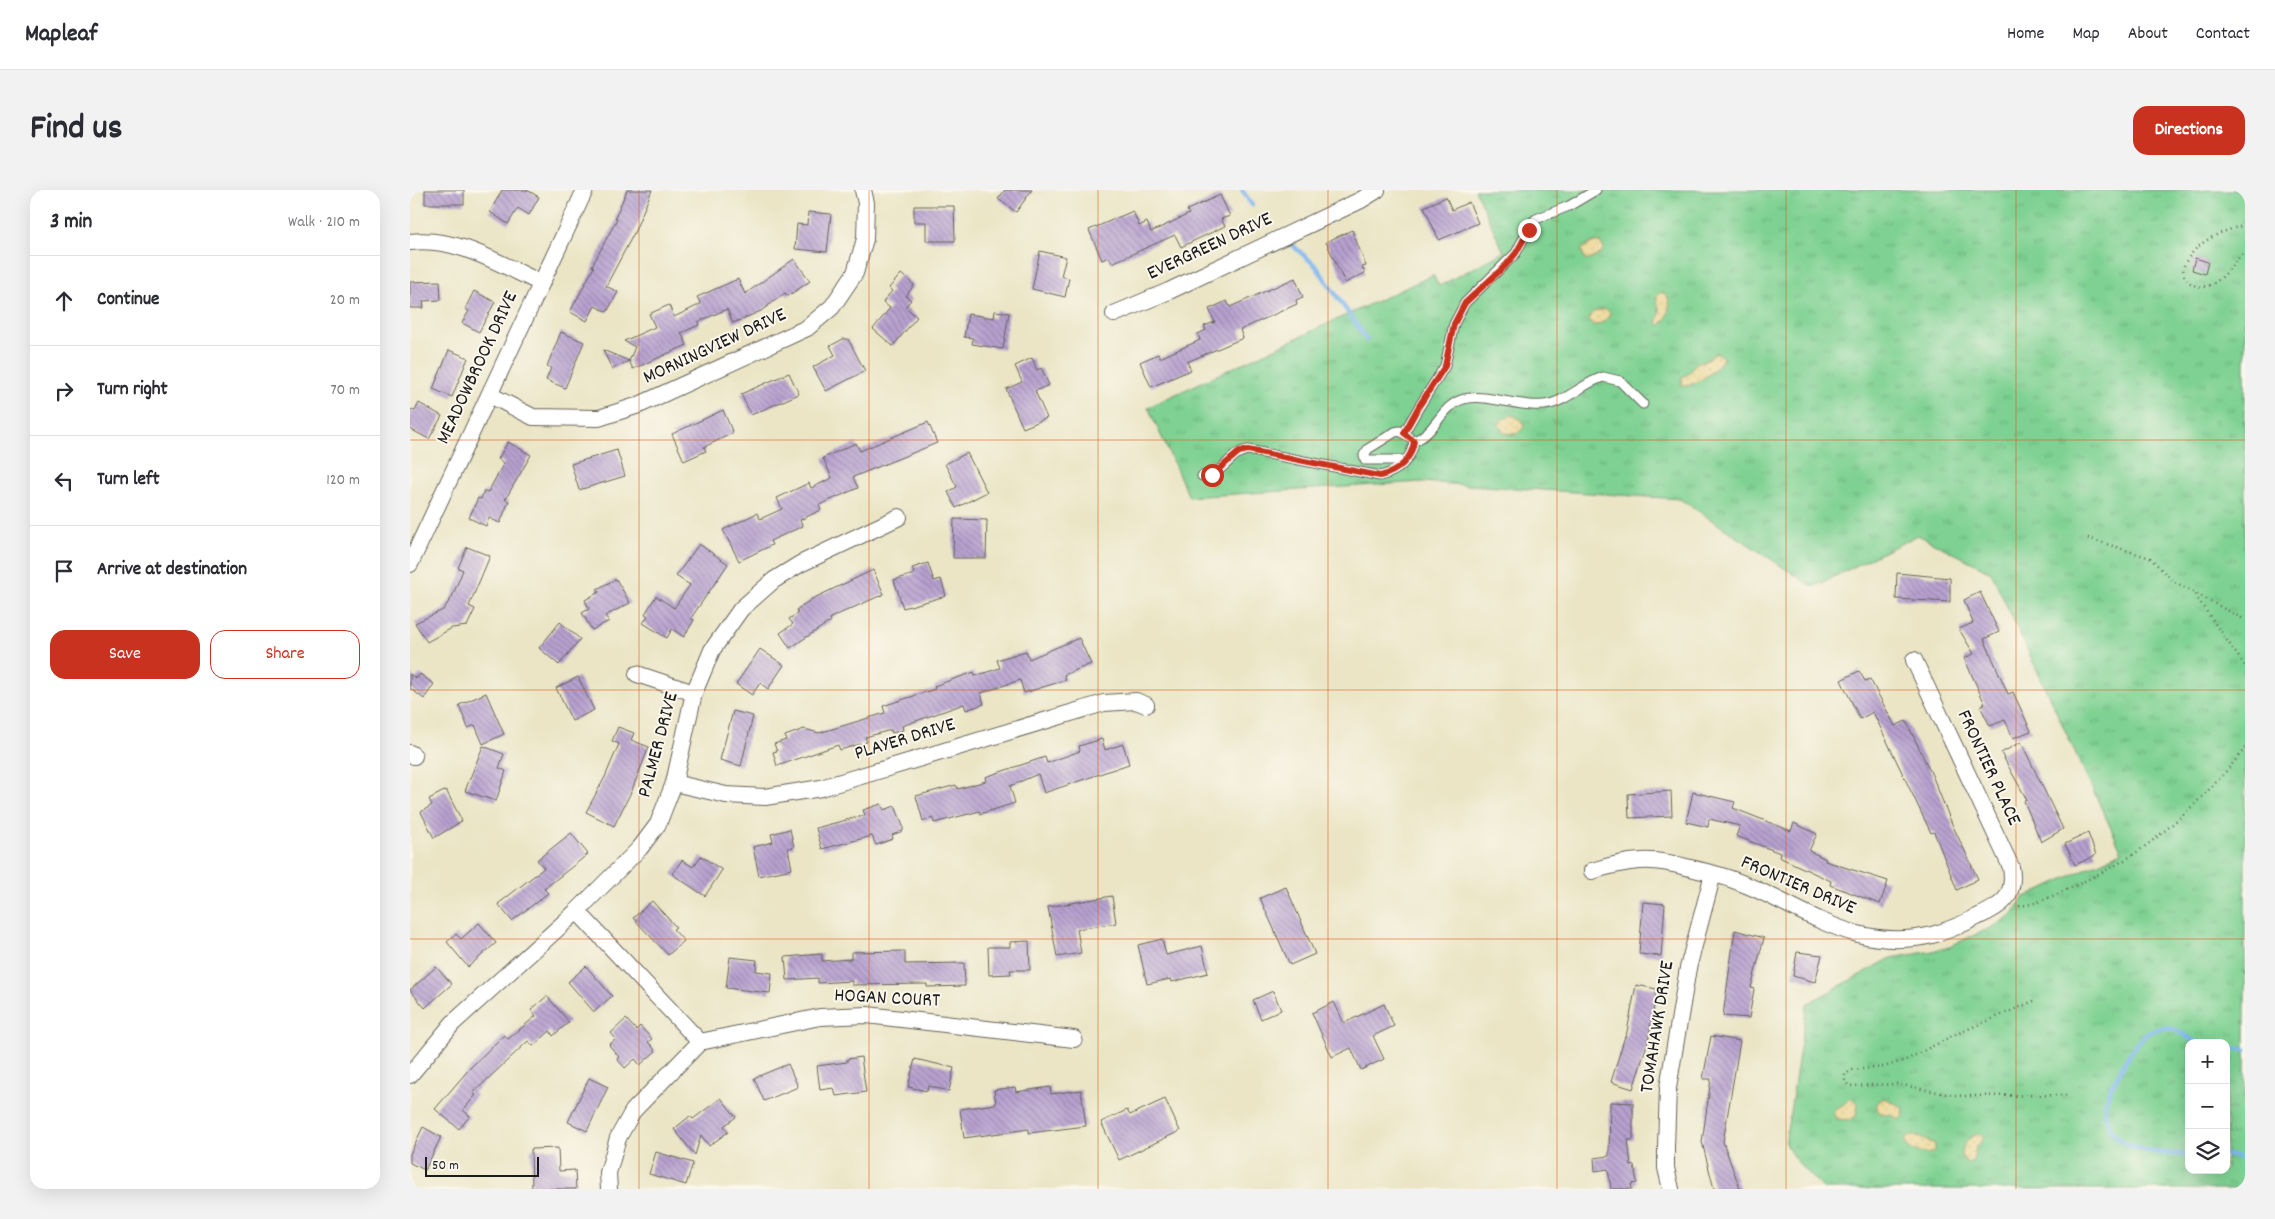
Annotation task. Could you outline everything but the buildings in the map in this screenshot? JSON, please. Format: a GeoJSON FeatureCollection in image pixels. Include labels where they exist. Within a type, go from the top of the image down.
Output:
{"type":"FeatureCollection","features":[{"type":"Feature","properties":{"kind":"street","name":"MEADOWBROOK DRIVE"},"geometry":{"type":"LineString","coordinates":[[410,564],[586,190]]}},
{"type":"Feature","properties":{"kind":"street","name":"MORNINGVIEW DRIVE"},"geometry":{"type":"LineString","coordinates":[[490,395],[533,417],[599,418],[639,405],[807,328],[832,307],[855,273],[865,239],[866,202],[864,190]]}},
{"type":"Feature","properties":{"kind":"street","name":"EVERGREEN DRIVE"},"geometry":{"type":"LineString","coordinates":[[1114,314],[1178,287],[1361,200],[1377,190]]}},
{"type":"Feature","properties":{"kind":"street"},"geometry":{"type":"LineString","coordinates":[[410,242],[426,240],[455,245],[541,283]]}},
{"type":"Feature","properties":{"kind":"street","name":"PALMER DRIVE"},"geometry":{"type":"LineString","coordinates":[[410,1075],[453,1023],[577,911],[645,842],[658,824],[674,783],[694,693],[712,650],[740,610],[774,580],[800,564],[899,517]]}},
{"type":"Feature","properties":{"kind":"street","name":"FRONTIER PLACE"},"geometry":{"type":"LineString","coordinates":[[1914,660],[2009,862],[2013,884],[2006,899]]}},
{"type":"Feature","properties":{"kind":"street"},"geometry":{"type":"LineString","coordinates":[[636,674],[694,693]]}},
{"type":"Feature","properties":{"kind":"street","name":"PLAYER DRIVE"},"geometry":{"type":"LineString","coordinates":[[674,783],[726,795],[766,797],[821,788],[1104,703],[1136,701],[1146,705]]}},
{"type":"Feature","properties":{"kind":"street","name":"FRONTIER DRIVE"},"geometry":{"type":"LineString","coordinates":[[1592,871],[1642,860],[1673,864],[1713,874],[1765,893],[1840,930],[1900,940],[1934,935],[1993,910],[2006,899]]}},
{"type":"Feature","properties":{"kind":"street","name":"TOMAHAWK DRIVE"},"geometry":{"type":"LineString","coordinates":[[1671,1189],[1666,1168],[1668,1088],[1688,968],[1713,874]]}},
{"type":"Feature","properties":{"kind":"street"},"geometry":{"type":"LineString","coordinates":[[577,911],[700,1042],[633,1111],[618,1138],[608,1173],[609,1189]]}},
{"type":"Feature","properties":{"kind":"street","name":"HOGAN COURT"},"geometry":{"type":"LineString","coordinates":[[700,1042],[820,1017],[868,1015],[1074,1038]]}},
{"type":"Feature","properties":{"kind":"lane"},"geometry":{"type":"LineString","coordinates":[[1404,433],[1445,366],[1454,324],[1465,303],[1516,253],[1531,224],[1536,219],[1569,206],[1596,190]]}},
{"type":"Feature","properties":{"kind":"lane"},"geometry":{"type":"LineString","coordinates":[[1202,476],[1212,475],[1239,452],[1248,450],[1380,476],[1396,470],[1411,455],[1414,441],[1425,435],[1448,408],[1464,399],[1483,398],[1520,405],[1547,405],[1603,377],[1620,381],[1643,404]]}},
{"type":"Feature","properties":{"kind":"lane"},"geometry":{"type":"LineString","coordinates":[[1406,460],[1366,460],[1364,455],[1368,449],[1395,432],[1404,433],[1414,441]]}},
{"type":"Feature","properties":{"kind":"path"},"geometry":{"type":"LineString","coordinates":[[2245,225],[2216,234],[2202,243],[2186,260],[2183,268],[2184,275],[2193,286],[2200,288],[2210,286],[2245,252]]}},
{"type":"Feature","properties":{"kind":"path"},"geometry":{"type":"LineString","coordinates":[[2088,538],[2150,558],[2167,573],[2173,582],[2245,620]]}},
{"type":"Feature","properties":{"kind":"path"},"geometry":{"type":"LineString","coordinates":[[2194,593],[2245,666]]}},
{"type":"Feature","properties":{"kind":"path"},"geometry":{"type":"LineString","coordinates":[[2006,899],[2017,906],[2028,905],[2053,896],[2135,854],[2194,803],[2245,748]]}},
{"type":"Feature","properties":{"kind":"path"},"geometry":{"type":"LineString","coordinates":[[2034,1000],[1952,1036],[1908,1059],[1884,1067],[1853,1070],[1845,1074],[1845,1082],[1849,1086],[1858,1087],[1904,1085],[1964,1096],[2069,1095]]}},
{"type":"Feature","properties":{"kind":"green space"},"geometry":{"type":"Polygon","coordinates":[[[1475,190],[2245,190],[2245,1189],[1824,1189],[1795,1159],[1785,1144],[1807,1004],[1891,958],[1933,951],[1950,946],[1995,926],[2014,913],[2023,898],[2122,852],[1991,572],[1918,535],[1813,587],[1680,499],[1422,482],[1189,497],[1148,407],[1433,275],[1439,286],[1504,252],[1475,190]]]}},
{"type":"Feature","properties":{"kind":"sand"},"geometry":{"type":"Polygon","coordinates":[[[1593,242],[1600,242],[1604,249],[1599,255],[1586,260],[1581,250],[1593,242]]]}},
{"type":"Feature","properties":{"kind":"sand"},"geometry":{"type":"Polygon","coordinates":[[[1661,292],[1667,295],[1669,307],[1665,320],[1659,325],[1657,323],[1660,312],[1656,297],[1661,292]]]}},
{"type":"Feature","properties":{"kind":"sand"},"geometry":{"type":"Polygon","coordinates":[[[1605,309],[1610,312],[1610,315],[1601,323],[1592,325],[1589,320],[1593,312],[1605,309]]]}},
{"type":"Feature","properties":{"kind":"sand"},"geometry":{"type":"Polygon","coordinates":[[[1716,352],[1723,357],[1712,372],[1693,384],[1682,386],[1682,377],[1688,374],[1696,363],[1708,359],[1716,352]]]}},
{"type":"Feature","properties":{"kind":"sand"},"geometry":{"type":"Polygon","coordinates":[[[1512,415],[1522,420],[1524,427],[1517,434],[1504,433],[1499,425],[1501,420],[1512,415]]]}},
{"type":"Feature","properties":{"kind":"sand"},"geometry":{"type":"Polygon","coordinates":[[[1885,1098],[1902,1107],[1904,1114],[1900,1120],[1890,1114],[1885,1115],[1879,1112],[1876,1106],[1879,1101],[1885,1098]]]}},
{"type":"Feature","properties":{"kind":"sand"},"geometry":{"type":"Polygon","coordinates":[[[1849,1099],[1855,1100],[1858,1104],[1856,1116],[1850,1120],[1836,1119],[1834,1109],[1843,1105],[1849,1099]]]}},
{"type":"Feature","properties":{"kind":"sand"},"geometry":{"type":"Polygon","coordinates":[[[1979,1134],[1984,1138],[1976,1146],[1973,1161],[1967,1163],[1962,1156],[1964,1145],[1972,1136],[1979,1134]]]}},
{"type":"Feature","properties":{"kind":"sand"},"geometry":{"type":"Polygon","coordinates":[[[1913,1135],[1935,1144],[1935,1152],[1926,1154],[1909,1149],[1905,1142],[1906,1138],[1913,1135]]]}},
{"type":"Feature","properties":{"kind":"waterway"},"geometry":{"type":"LineString","coordinates":[[1242,190],[1252,205]]}},
{"type":"Feature","properties":{"kind":"waterway"},"geometry":{"type":"LineString","coordinates":[[1291,244],[1316,266],[1367,340]]}},
{"type":"Feature","properties":{"kind":"waterway"},"geometry":{"type":"LineString","coordinates":[[2185,1155],[2148,1151],[2128,1145],[2120,1140],[2110,1127],[2105,1104],[2109,1091],[2129,1055],[2147,1034],[2155,1030],[2169,1028],[2191,1039]]}},
{"type":"Feature","properties":{"kind":"waterway"},"geometry":{"type":"LineString","coordinates":[[2230,1048],[2245,1050]]}},
{"type":"Feature","properties":{"kind":"waterway"},"geometry":{"type":"LineString","coordinates":[[2230,1156],[2245,1161]]}},
{"type":"Feature","properties":{"kind":"route"},"geometry":{"type":"LineString","coordinates":[[1212,475],[1218,472],[1239,452],[1244,450],[1307,460],[1380,476],[1389,474],[1401,466],[1411,455],[1414,441],[1404,433],[1445,366],[1451,334],[1458,314],[1465,303],[1506,265],[1516,253],[1529,230]]}}]}
